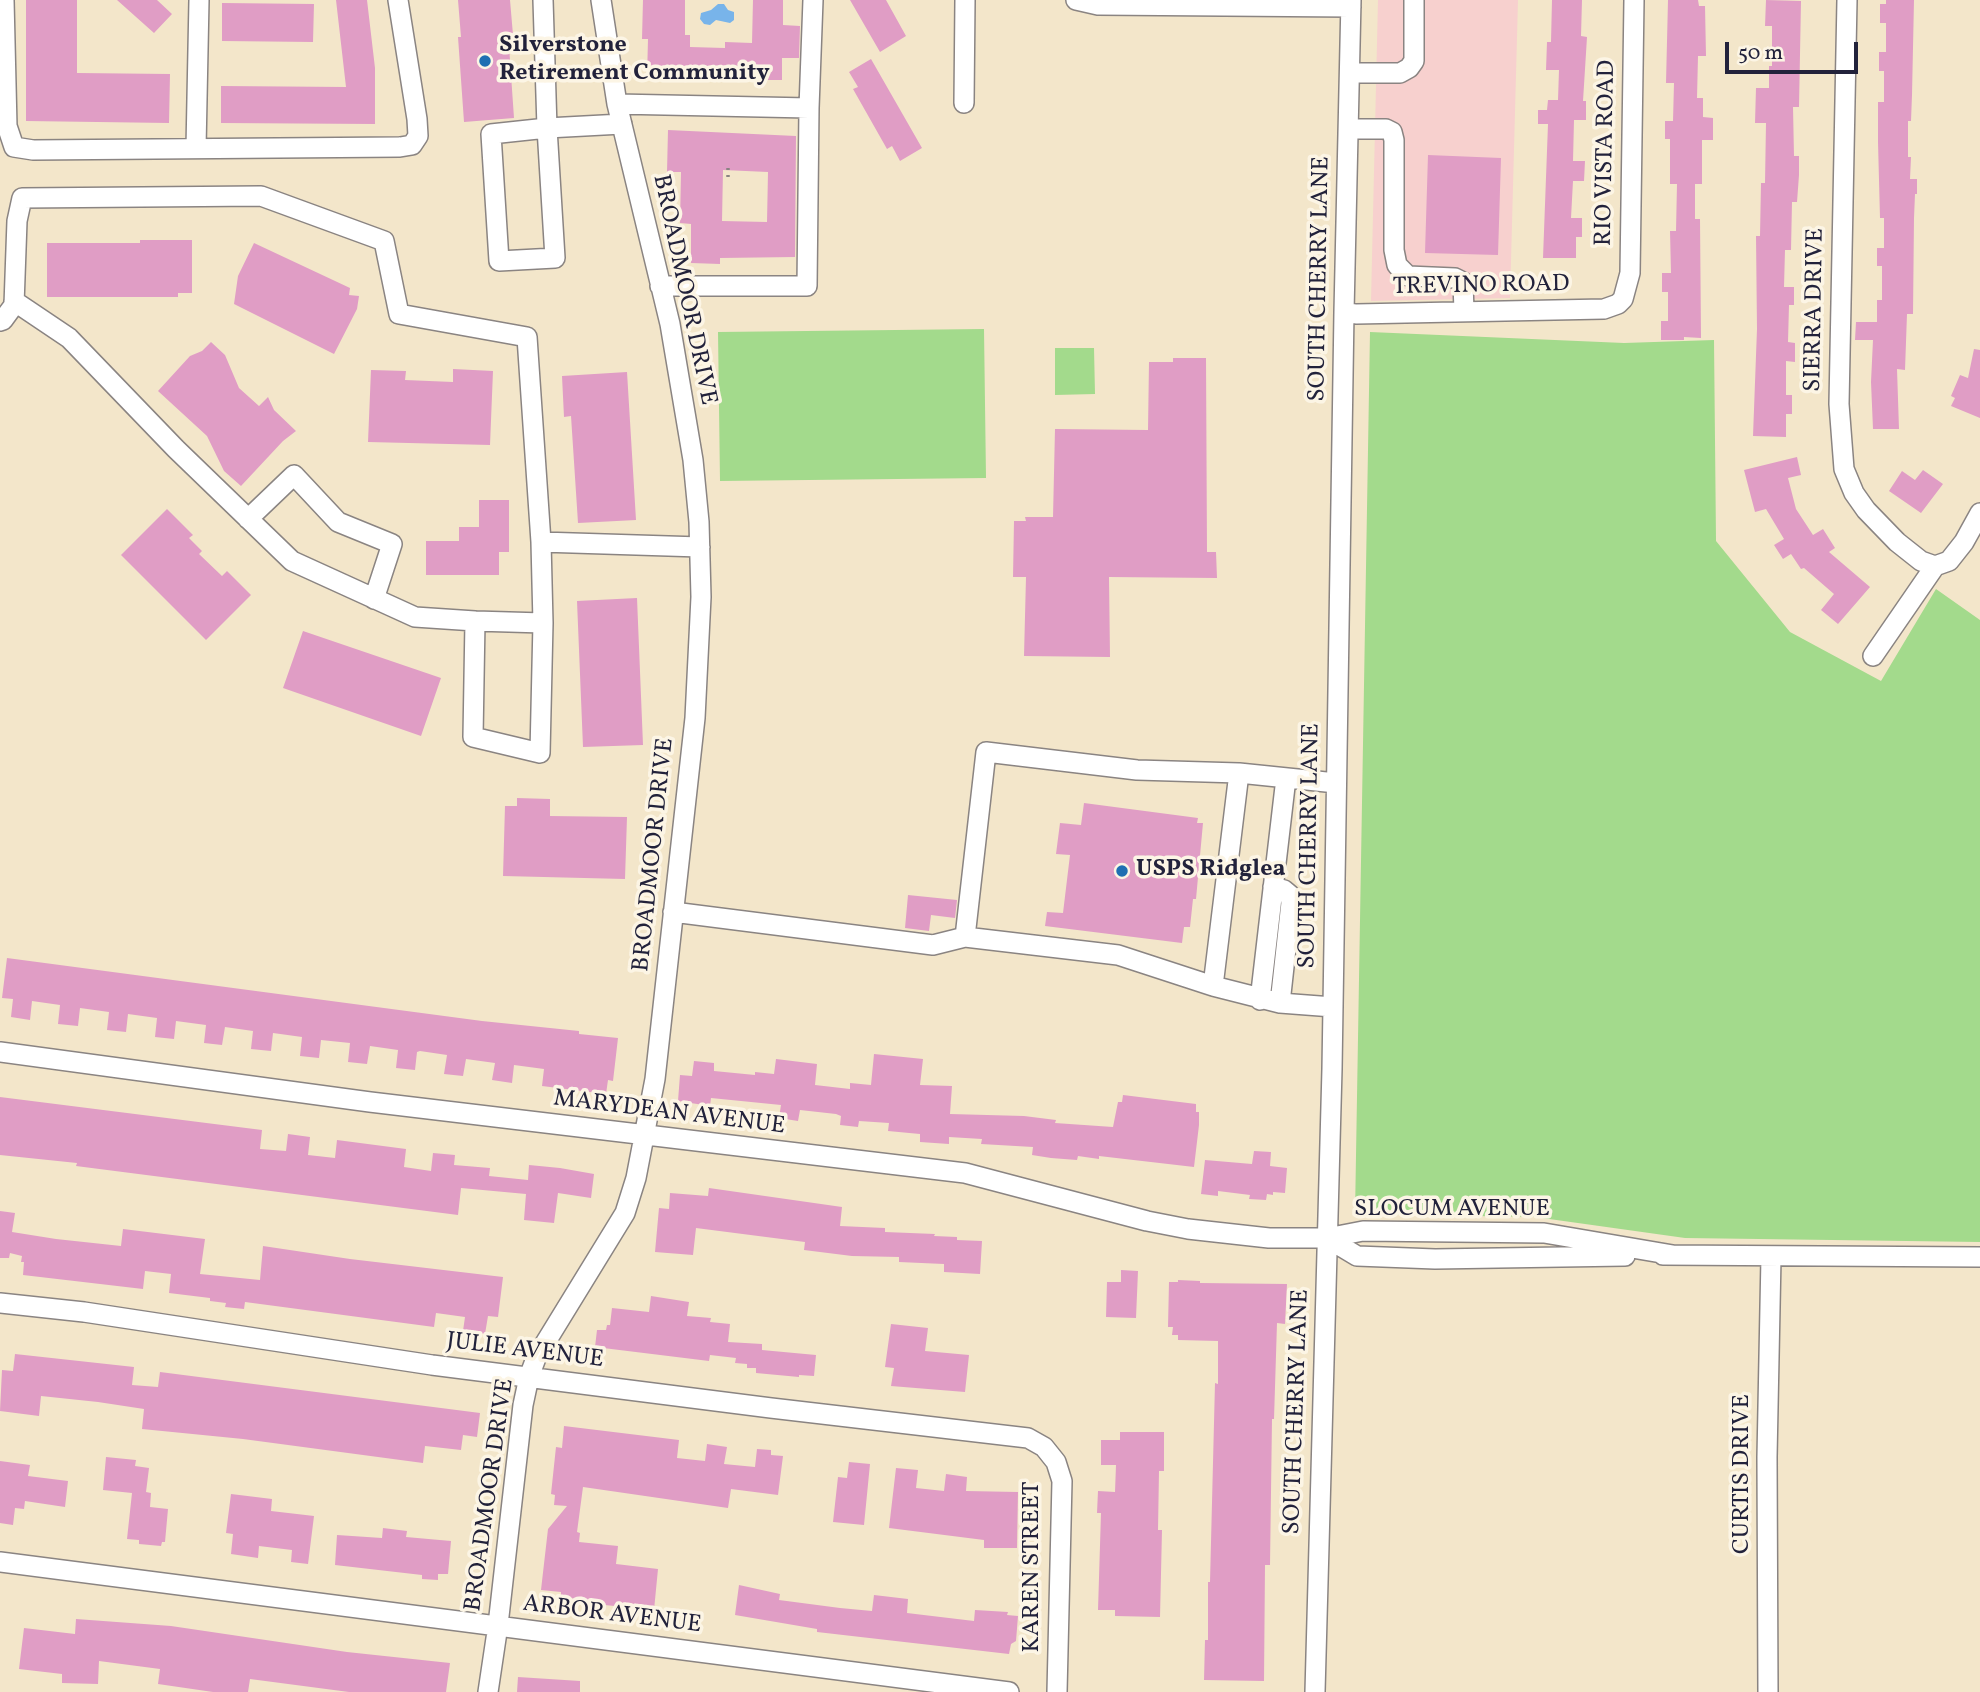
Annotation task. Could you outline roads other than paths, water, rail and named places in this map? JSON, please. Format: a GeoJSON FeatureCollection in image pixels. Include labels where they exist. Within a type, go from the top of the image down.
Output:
{"type":"FeatureCollection","features":[{"type":"Feature","properties":{"kind":"street"},"geometry":{"type":"LineString","coordinates":[[4,0],[7,151],[412,145],[418,136],[417,118],[398,0]]}},
{"type":"Feature","properties":{"kind":"street"},"geometry":{"type":"LineString","coordinates":[[196,148],[199,0]]}},
{"type":"Feature","properties":{"kind":"street"},"geometry":{"type":"LineString","coordinates":[[543,0],[547,128],[555,258],[499,261],[491,134],[547,128],[622,124]]}},
{"type":"Feature","properties":{"kind":"street","name":"BROADMOOR DRIVE"},"geometry":{"type":"LineString","coordinates":[[488,1692],[523,1405],[529,1377],[537,1358],[625,1213],[636,1178],[654,1079],[695,718],[701,597],[693,460],[670,324],[617,104],[601,0]]}},
{"type":"Feature","properties":{"kind":"street"},"geometry":{"type":"LineString","coordinates":[[660,286],[807,286],[813,0]]}},
{"type":"Feature","properties":{"kind":"street"},"geometry":{"type":"LineString","coordinates":[[964,103],[965,0]]}},
{"type":"Feature","properties":{"kind":"street"},"geometry":{"type":"LineString","coordinates":[[1076,0],[1098,5],[1351,3]]}},
{"type":"Feature","properties":{"kind":"street"},"geometry":{"type":"LineString","coordinates":[[1350,73],[1400,73],[1409,68],[1414,61],[1414,0]]}},
{"type":"Feature","properties":{"kind":"street","name":"RIO VISTA ROAD"},"geometry":{"type":"LineString","coordinates":[[1618,304],[1623,299],[1630,273],[1634,0]]}},
{"type":"Feature","properties":{"kind":"street","name":"SIERRA DRIVE"},"geometry":{"type":"LineString","coordinates":[[1847,0],[1839,404],[1844,469],[1854,493],[1866,510],[1897,542],[1921,561],[1942,564]]}},
{"type":"Feature","properties":{"kind":"street","name":"SOUTH CHERRY LANE"},"geometry":{"type":"LineString","coordinates":[[1315,1692],[1333,1007],[1351,3]]}},
{"type":"Feature","properties":{"kind":"street"},"geometry":{"type":"LineString","coordinates":[[617,104],[809,108]]}},
{"type":"Feature","properties":{"kind":"street"},"geometry":{"type":"LineString","coordinates":[[1349,129],[1386,129],[1392,132],[1394,250],[1397,265],[1408,276],[1455,278],[1463,282],[1464,312]]}},
{"type":"Feature","properties":{"kind":"street"},"geometry":{"type":"LineString","coordinates":[[0,321],[14,305],[17,221],[22,198],[261,196],[383,241],[399,314],[527,337],[541,542],[543,623],[540,753],[473,737],[475,621]]}},
{"type":"Feature","properties":{"kind":"street"},"geometry":{"type":"LineString","coordinates":[[14,301],[69,338],[116,389],[292,561],[415,617],[543,623]]}},
{"type":"Feature","properties":{"kind":"street","name":"TREVINO ROAD"},"geometry":{"type":"LineString","coordinates":[[1344,312],[1356,314],[1604,309],[1618,304]]}},
{"type":"Feature","properties":{"kind":"street"},"geometry":{"type":"LineString","coordinates":[[248,519],[294,475],[338,522],[393,544],[374,599]]}},
{"type":"Feature","properties":{"kind":"street"},"geometry":{"type":"LineString","coordinates":[[1873,656],[1942,564],[1964,542],[1980,513]]}},
{"type":"Feature","properties":{"kind":"street"},"geometry":{"type":"LineString","coordinates":[[541,542],[700,547]]}},
{"type":"Feature","properties":{"kind":"street"},"geometry":{"type":"LineString","coordinates":[[965,937],[986,752],[1137,771],[1240,773],[1336,783]]}},
{"type":"Feature","properties":{"kind":"street"},"geometry":{"type":"LineString","coordinates":[[1213,986],[1240,773]]}},
{"type":"Feature","properties":{"kind":"street"},"geometry":{"type":"LineString","coordinates":[[1260,1000],[1286,778]]}},
{"type":"Feature","properties":{"kind":"street"},"geometry":{"type":"LineString","coordinates":[[1273,887],[1290,895],[1291,903],[1280,1003]]}},
{"type":"Feature","properties":{"kind":"street"},"geometry":{"type":"LineString","coordinates":[[673,912],[933,945],[965,937],[1118,955],[1260,1000],[1333,1007]]}},
{"type":"Feature","properties":{"kind":"street","name":"MARYDEAN AVENUE"},"geometry":{"type":"LineString","coordinates":[[0,1052],[370,1102],[965,1173],[1147,1221],[1188,1229],[1269,1238],[1327,1238]]}},
{"type":"Feature","properties":{"kind":"street","name":"SLOCUM AVENUE"},"geometry":{"type":"LineString","coordinates":[[1327,1238],[1363,1231],[1544,1233],[1673,1255]]}},
{"type":"Feature","properties":{"kind":"street","name":"SLOCUM AVENUE"},"geometry":{"type":"LineString","coordinates":[[1327,1238],[1357,1256],[1435,1259],[1673,1255],[1980,1258]]}},
{"type":"Feature","properties":{"kind":"street","name":"CURTIS DRIVE"},"geometry":{"type":"LineString","coordinates":[[1768,1692],[1767,1457],[1771,1257]]}},
{"type":"Feature","properties":{"kind":"street","name":"JULIE AVENUE"},"geometry":{"type":"LineString","coordinates":[[0,1303],[84,1312],[432,1365],[1028,1438],[1044,1447]]}},
{"type":"Feature","properties":{"kind":"street","name":"KAREN STREET"},"geometry":{"type":"LineString","coordinates":[[1044,1447],[1056,1462],[1062,1481],[1058,1692]]}},
{"type":"Feature","properties":{"kind":"street","name":"ARBOR AVENUE"},"geometry":{"type":"LineString","coordinates":[[0,1562],[1009,1692]]}},
{"type":"Feature","properties":{"kind":"water"},"geometry":{"type":"Polygon","coordinates":[[[718,4],[724,4],[728,10],[734,12],[734,20],[730,23],[716,20],[710,25],[704,24],[700,19],[701,13],[718,4]]]}},
{"type":"Feature","properties":{"kind":"place","name":"Silverstone Retirement Community"},"geometry":{"type":"Point","coordinates":[485,61]}},
{"type":"Feature","properties":{"kind":"place","name":"USPS Ridglea"},"geometry":{"type":"Point","coordinates":[1122,871]}}]}
